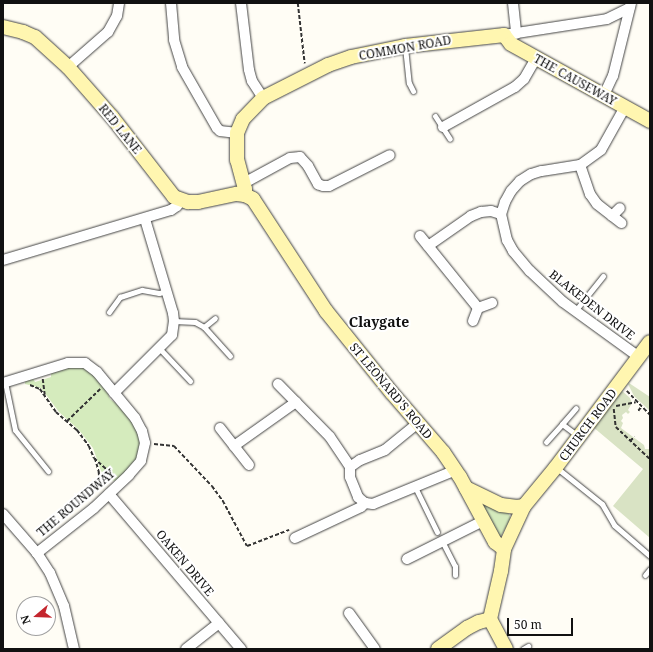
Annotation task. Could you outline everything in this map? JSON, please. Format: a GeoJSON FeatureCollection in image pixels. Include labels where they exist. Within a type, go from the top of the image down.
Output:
{"type":"FeatureCollection","features":[{"type":"Feature","properties":{"kind":"street"},"geometry":{"type":"LineString","coordinates":[[68,67],[108,32],[117,16],[119,3]]}},
{"type":"Feature","properties":{"kind":"street"},"geometry":{"type":"LineString","coordinates":[[171,3],[174,40],[182,67],[217,128],[224,132],[237,133]]}},
{"type":"Feature","properties":{"kind":"street"},"geometry":{"type":"LineString","coordinates":[[241,3],[249,70],[252,81],[263,98]]}},
{"type":"Feature","properties":{"kind":"street"},"geometry":{"type":"LineString","coordinates":[[510,34],[513,3]]}},
{"type":"Feature","properties":{"kind":"street"},"geometry":{"type":"LineString","coordinates":[[604,95],[613,76],[630,6]]}},
{"type":"Feature","properties":{"kind":"street","name":"COMMON ROAD"},"geometry":{"type":"LineString","coordinates":[[244,189],[237,160],[237,133],[243,119],[263,98],[309,74],[351,57],[405,46],[510,34],[607,19],[630,6]]}},
{"type":"Feature","properties":{"kind":"street","name":"RED LANE"},"geometry":{"type":"LineString","coordinates":[[3,28],[23,32],[34,37],[68,67],[121,128],[168,190],[174,197],[181,200]]}},
{"type":"Feature","properties":{"kind":"street","name":"THE CAUSEWAY"},"geometry":{"type":"LineString","coordinates":[[510,34],[511,44],[650,121]]}},
{"type":"Feature","properties":{"kind":"street"},"geometry":{"type":"LineString","coordinates":[[443,127],[515,87],[524,79],[536,58]]}},
{"type":"Feature","properties":{"kind":"street"},"geometry":{"type":"LineString","coordinates":[[428,246],[471,216],[481,212],[491,211],[501,214],[511,191],[520,181],[531,174],[580,165],[601,150],[626,107]]}},
{"type":"Feature","properties":{"kind":"street"},"geometry":{"type":"LineString","coordinates":[[3,260],[145,219],[174,209],[181,200],[198,202],[227,196],[244,189],[290,158],[300,157],[308,166],[318,184],[329,186],[390,155]]}},
{"type":"Feature","properties":{"kind":"street"},"geometry":{"type":"LineString","coordinates":[[580,165],[590,194],[597,204],[621,223]]}},
{"type":"Feature","properties":{"kind":"street","name":"ST LEONARD'S ROAD"},"geometry":{"type":"LineString","coordinates":[[244,189],[258,205],[331,318],[443,452],[456,470],[495,542],[504,549]]}},
{"type":"Feature","properties":{"kind":"street"},"geometry":{"type":"LineString","coordinates":[[612,216],[620,208]]}},
{"type":"Feature","properties":{"kind":"street","name":"BLAKEDEN DRIVE"},"geometry":{"type":"LineString","coordinates":[[501,214],[503,230],[513,252],[546,287],[575,311],[639,357]]}},
{"type":"Feature","properties":{"kind":"street"},"geometry":{"type":"LineString","coordinates":[[114,394],[160,349],[172,335],[174,321],[145,219]]}},
{"type":"Feature","properties":{"kind":"street"},"geometry":{"type":"LineString","coordinates":[[420,236],[478,308]]}},
{"type":"Feature","properties":{"kind":"street"},"geometry":{"type":"LineString","coordinates":[[473,321],[478,308],[492,303]]}},
{"type":"Feature","properties":{"kind":"street","name":"CHURCH ROAD"},"geometry":{"type":"LineString","coordinates":[[490,619],[501,571],[504,549],[524,506],[556,467],[650,342]]}},
{"type":"Feature","properties":{"kind":"street"},"geometry":{"type":"LineString","coordinates":[[4,382],[68,363],[85,363],[97,372],[134,418],[142,431],[145,444]]}},
{"type":"Feature","properties":{"kind":"street"},"geometry":{"type":"LineString","coordinates":[[278,384],[330,437],[350,467],[349,472],[354,489],[365,503]]}},
{"type":"Feature","properties":{"kind":"street"},"geometry":{"type":"LineString","coordinates":[[234,446],[296,402]]}},
{"type":"Feature","properties":{"kind":"street"},"geometry":{"type":"LineString","coordinates":[[350,467],[360,460],[385,450],[418,423]]}},
{"type":"Feature","properties":{"kind":"street"},"geometry":{"type":"LineString","coordinates":[[220,428],[249,465]]}},
{"type":"Feature","properties":{"kind":"street","name":"THE ROUNDWAY"},"geometry":{"type":"LineString","coordinates":[[3,514],[37,553],[121,483],[141,461],[145,444]]}},
{"type":"Feature","properties":{"kind":"street"},"geometry":{"type":"LineString","coordinates":[[294,534],[350,513],[365,503],[373,504],[456,470]]}},
{"type":"Feature","properties":{"kind":"street"},"geometry":{"type":"LineString","coordinates":[[466,488],[501,505],[517,507],[524,506]]}},
{"type":"Feature","properties":{"kind":"street","name":"OAKEN DRIVE"},"geometry":{"type":"LineString","coordinates":[[108,495],[241,649]]}},
{"type":"Feature","properties":{"kind":"street"},"geometry":{"type":"LineString","coordinates":[[407,558],[439,537],[483,521]]}},
{"type":"Feature","properties":{"kind":"street"},"geometry":{"type":"LineString","coordinates":[[37,553],[50,573],[64,606],[74,649]]}},
{"type":"Feature","properties":{"kind":"street"},"geometry":{"type":"LineString","coordinates":[[349,613],[375,649]]}},
{"type":"Feature","properties":{"kind":"street"},"geometry":{"type":"LineString","coordinates":[[355,622],[364,615]]}},
{"type":"Feature","properties":{"kind":"street"},"geometry":{"type":"LineString","coordinates":[[438,649],[467,628],[490,619],[506,649]]}},
{"type":"Feature","properties":{"kind":"street"},"geometry":{"type":"LineString","coordinates":[[186,649],[219,623]]}},
{"type":"Feature","properties":{"kind":"lane"},"geometry":{"type":"LineString","coordinates":[[405,46],[409,83],[413,91]]}},
{"type":"Feature","properties":{"kind":"lane"},"geometry":{"type":"LineString","coordinates":[[435,116],[450,139]]}},
{"type":"Feature","properties":{"kind":"lane"},"geometry":{"type":"LineString","coordinates":[[575,311],[603,276]]}},
{"type":"Feature","properties":{"kind":"lane"},"geometry":{"type":"LineString","coordinates":[[109,312],[120,297],[142,290],[159,293],[166,291]]}},
{"type":"Feature","properties":{"kind":"lane"},"geometry":{"type":"LineString","coordinates":[[204,327],[215,318]]}},
{"type":"Feature","properties":{"kind":"lane"},"geometry":{"type":"LineString","coordinates":[[174,321],[195,322],[204,327],[230,356]]}},
{"type":"Feature","properties":{"kind":"lane"},"geometry":{"type":"LineString","coordinates":[[160,349],[190,380]]}},
{"type":"Feature","properties":{"kind":"lane"},"geometry":{"type":"LineString","coordinates":[[4,382],[15,430],[48,471]]}},
{"type":"Feature","properties":{"kind":"lane"},"geometry":{"type":"LineString","coordinates":[[546,442],[576,408]]}},
{"type":"Feature","properties":{"kind":"lane"},"geometry":{"type":"LineString","coordinates":[[562,424],[579,437]]}},
{"type":"Feature","properties":{"kind":"lane"},"geometry":{"type":"LineString","coordinates":[[556,467],[602,504],[614,525],[650,556]]}},
{"type":"Feature","properties":{"kind":"lane"},"geometry":{"type":"LineString","coordinates":[[415,487],[455,566],[455,575]]}},
{"type":"Feature","properties":{"kind":"lane"},"geometry":{"type":"LineString","coordinates":[[645,575],[650,569]]}},
{"type":"Feature","properties":{"kind":"path"},"geometry":{"type":"LineString","coordinates":[[298,3],[304,62],[309,74]]}},
{"type":"Feature","properties":{"kind":"path"},"geometry":{"type":"LineString","coordinates":[[42,370],[46,395],[56,412],[77,430],[89,446],[99,472],[99,488],[108,495]]}},
{"type":"Feature","properties":{"kind":"path"},"geometry":{"type":"LineString","coordinates":[[19,377],[22,384],[36,388],[46,395]]}},
{"type":"Feature","properties":{"kind":"path"},"geometry":{"type":"LineString","coordinates":[[619,383],[650,415]]}},
{"type":"Feature","properties":{"kind":"path"},"geometry":{"type":"LineString","coordinates":[[67,421],[106,384]]}},
{"type":"Feature","properties":{"kind":"path"},"geometry":{"type":"LineString","coordinates":[[636,402],[614,407],[616,427],[650,459]]}},
{"type":"Feature","properties":{"kind":"path"},"geometry":{"type":"LineString","coordinates":[[638,411],[641,407]]}},
{"type":"Feature","properties":{"kind":"path"},"geometry":{"type":"LineString","coordinates":[[630,441],[634,437]]}},
{"type":"Feature","properties":{"kind":"path"},"geometry":{"type":"LineString","coordinates":[[145,444],[174,446],[181,452],[223,501],[247,546],[294,534]]}},
{"type":"Feature","properties":{"kind":"path"},"geometry":{"type":"LineString","coordinates":[[94,458],[121,483]]}},
{"type":"Feature","properties":{"kind":"green space"},"geometry":{"type":"Polygon","coordinates":[[[62,367],[86,368],[95,374],[106,389],[110,399],[117,404],[136,426],[140,434],[141,451],[133,465],[117,481],[110,480],[101,471],[93,448],[79,430],[59,412],[41,388],[25,384],[25,381],[32,377],[35,382],[51,377],[51,372],[62,367]]]}},
{"type":"Feature","properties":{"kind":"green space"},"geometry":{"type":"Polygon","coordinates":[[[629,383],[650,397],[650,411],[634,396],[628,384],[629,383]]]}},
{"type":"Feature","properties":{"kind":"green space"},"geometry":{"type":"Polygon","coordinates":[[[621,390],[630,398],[632,403],[628,410],[630,412],[628,414],[626,412],[622,415],[623,418],[621,421],[623,423],[621,428],[644,445],[645,449],[650,449],[650,538],[613,506],[643,469],[593,427],[621,390]]]}},
{"type":"Feature","properties":{"kind":"green space"},"geometry":{"type":"Polygon","coordinates":[[[478,502],[506,511],[509,514],[511,519],[501,536],[498,537],[478,502]]]}},
{"type":"Feature","properties":{"kind":"district","name":"Claygate"},"geometry":{"type":"Point","coordinates":[379,322]}}]}
